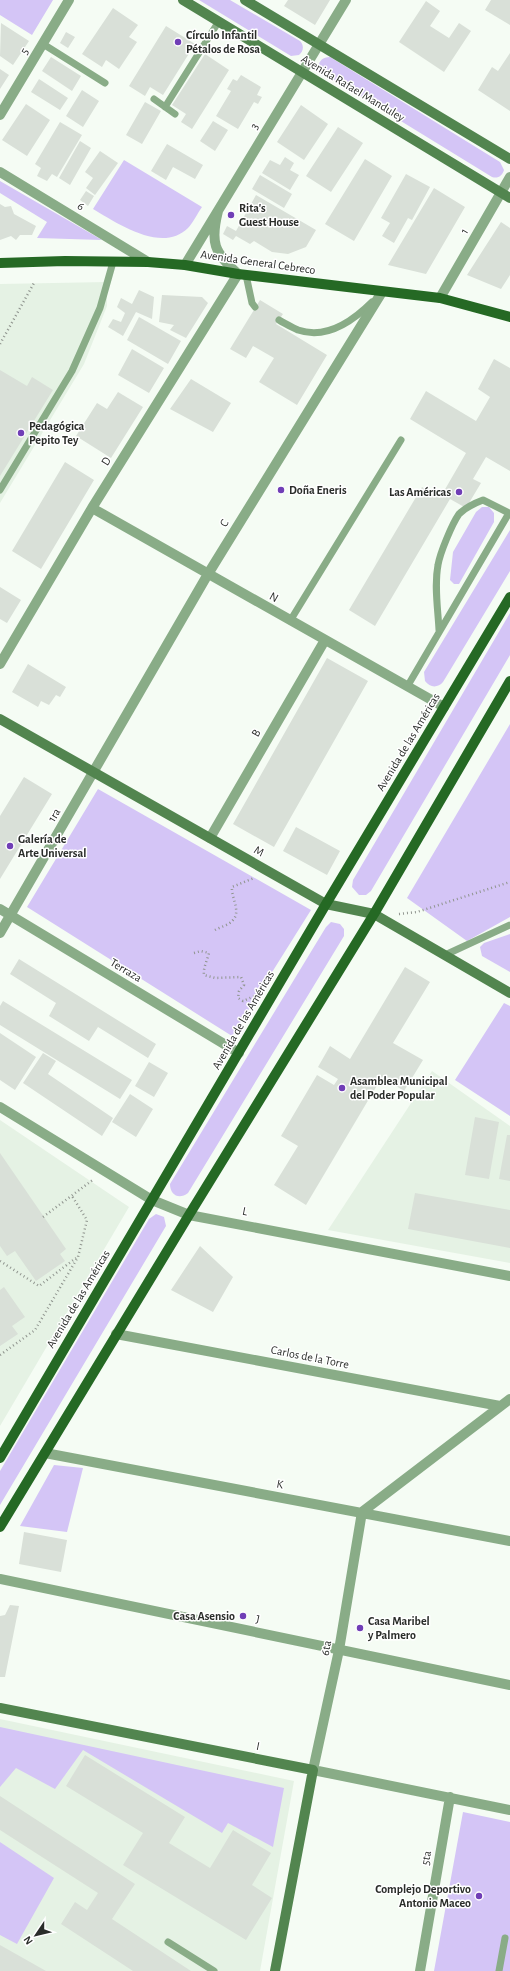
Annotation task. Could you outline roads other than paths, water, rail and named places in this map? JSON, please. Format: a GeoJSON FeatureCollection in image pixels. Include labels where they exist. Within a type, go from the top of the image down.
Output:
{"type":"FeatureCollection","features":[{"type":"Feature","properties":{"kind":"main road","name":"Avenida General Cebreco"},"geometry":{"type":"LineString","coordinates":[[0,263],[148,262],[185,265],[242,274],[440,298],[510,317]]}},
{"type":"Feature","properties":{"kind":"main road","name":"Avenida de las Américas"},"geometry":{"type":"LineString","coordinates":[[0,1458],[326,904],[510,597]]}},
{"type":"Feature","properties":{"kind":"main road"},"geometry":{"type":"LineString","coordinates":[[0,1527],[188,1215],[375,915],[510,681]]}},
{"type":"Feature","properties":{"kind":"street","name":"5"},"geometry":{"type":"LineString","coordinates":[[0,115],[69,0]]}},
{"type":"Feature","properties":{"kind":"street","name":"Avenida Rafael Manduley"},"geometry":{"type":"LineString","coordinates":[[183,0],[510,198]]}},
{"type":"Feature","properties":{"kind":"street","name":"Avenida Rafael Manduley"},"geometry":{"type":"LineString","coordinates":[[245,0],[510,159]]}},
{"type":"Feature","properties":{"kind":"street","name":"3"},"geometry":{"type":"LineString","coordinates":[[185,265],[346,0]]}},
{"type":"Feature","properties":{"kind":"street","name":"6"},"geometry":{"type":"LineString","coordinates":[[0,172],[148,262]]}},
{"type":"Feature","properties":{"kind":"street","name":"1"},"geometry":{"type":"LineString","coordinates":[[440,298],[510,177]]}},
{"type":"Feature","properties":{"kind":"street"},"geometry":{"type":"LineString","coordinates":[[218,211],[214,230],[215,244],[223,260],[242,274]]}},
{"type":"Feature","properties":{"kind":"street","name":"D"},"geometry":{"type":"LineString","coordinates":[[0,664],[92,508],[242,274]]}},
{"type":"Feature","properties":{"kind":"street","name":"C"},"geometry":{"type":"LineString","coordinates":[[94,773],[208,574],[382,292]]}},
{"type":"Feature","properties":{"kind":"street","name":"N"},"geometry":{"type":"LineString","coordinates":[[92,508],[444,707]]}},
{"type":"Feature","properties":{"kind":"street","name":"B"},"geometry":{"type":"LineString","coordinates":[[210,838],[325,640]]}},
{"type":"Feature","properties":{"kind":"street","name":"M"},"geometry":{"type":"LineString","coordinates":[[0,719],[326,904],[375,915],[510,993]]}},
{"type":"Feature","properties":{"kind":"street","name":"1ra"},"geometry":{"type":"LineString","coordinates":[[0,933],[94,773]]}},
{"type":"Feature","properties":{"kind":"street","name":"Terraza"},"geometry":{"type":"LineString","coordinates":[[0,909],[239,1053]]}},
{"type":"Feature","properties":{"kind":"street","name":"L"},"geometry":{"type":"LineString","coordinates":[[0,1107],[152,1200],[188,1215],[510,1276]]}},
{"type":"Feature","properties":{"kind":"street","name":"Carlos de la Torre"},"geometry":{"type":"LineString","coordinates":[[116,1334],[500,1406]]}},
{"type":"Feature","properties":{"kind":"street"},"geometry":{"type":"LineString","coordinates":[[362,1512],[510,1399]]}},
{"type":"Feature","properties":{"kind":"street","name":"K"},"geometry":{"type":"LineString","coordinates":[[45,1453],[510,1541]]}},
{"type":"Feature","properties":{"kind":"street","name":"6ta"},"geometry":{"type":"LineString","coordinates":[[275,1971],[313,1770],[339,1650],[362,1512]]}},
{"type":"Feature","properties":{"kind":"street","name":"J"},"geometry":{"type":"LineString","coordinates":[[0,1579],[510,1685]]}},
{"type":"Feature","properties":{"kind":"street","name":"I"},"geometry":{"type":"LineString","coordinates":[[0,1708],[510,1810]]}},
{"type":"Feature","properties":{"kind":"street","name":"5ta"},"geometry":{"type":"LineString","coordinates":[[420,1971],[450,1797]]}},
{"type":"Feature","properties":{"kind":"lane"},"geometry":{"type":"LineString","coordinates":[[165,107],[218,21]]}},
{"type":"Feature","properties":{"kind":"lane"},"geometry":{"type":"LineString","coordinates":[[43,44],[105,83]]}},
{"type":"Feature","properties":{"kind":"lane"},"geometry":{"type":"LineString","coordinates":[[154,99],[175,114]]}},
{"type":"Feature","properties":{"kind":"lane"},"geometry":{"type":"LineString","coordinates":[[0,490],[72,370],[100,308],[113,262]]}},
{"type":"Feature","properties":{"kind":"lane"},"geometry":{"type":"LineString","coordinates":[[242,274],[252,303],[255,307]]}},
{"type":"Feature","properties":{"kind":"lane"},"geometry":{"type":"LineString","coordinates":[[279,320],[300,330],[320,333],[343,326],[361,313],[382,292]]}},
{"type":"Feature","properties":{"kind":"lane"},"geometry":{"type":"LineString","coordinates":[[290,621],[401,440]]}},
{"type":"Feature","properties":{"kind":"lane"},"geometry":{"type":"LineString","coordinates":[[407,686],[510,513],[483,500],[474,503],[460,514],[450,534],[438,565],[437,593],[439,630]]}},
{"type":"Feature","properties":{"kind":"lane"},"geometry":{"type":"LineString","coordinates":[[445,955],[510,925]]}},
{"type":"Feature","properties":{"kind":"lane"},"geometry":{"type":"LineString","coordinates":[[499,1971],[505,1938]]}},
{"type":"Feature","properties":{"kind":"lane"},"geometry":{"type":"LineString","coordinates":[[168,1942],[214,1971]]}},
{"type":"Feature","properties":{"kind":"place","name":"Círculo Infantil Pétalos de Rosa"},"geometry":{"type":"Point","coordinates":[178,42]}},
{"type":"Feature","properties":{"kind":"place","name":"Rita's Guest House"},"geometry":{"type":"Point","coordinates":[231,215]}},
{"type":"Feature","properties":{"kind":"place","name":"Pedagógica Pepito Tey"},"geometry":{"type":"Point","coordinates":[21,433]}},
{"type":"Feature","properties":{"kind":"place","name":"Doña Eneris"},"geometry":{"type":"Point","coordinates":[281,490]}},
{"type":"Feature","properties":{"kind":"place","name":"Las Américas"},"geometry":{"type":"Point","coordinates":[459,492]}},
{"type":"Feature","properties":{"kind":"place","name":"Galería de Arte Universal"},"geometry":{"type":"Point","coordinates":[10,846]}},
{"type":"Feature","properties":{"kind":"place","name":"Asamblea Municipal del Poder Popular"},"geometry":{"type":"Point","coordinates":[342,1088]}},
{"type":"Feature","properties":{"kind":"place","name":"Casa Asensio"},"geometry":{"type":"Point","coordinates":[243,1616]}},
{"type":"Feature","properties":{"kind":"place","name":"Casa Maribel y Palmero"},"geometry":{"type":"Point","coordinates":[360,1628]}},
{"type":"Feature","properties":{"kind":"place","name":"Complejo Deportivo Antonio Maceo"},"geometry":{"type":"Point","coordinates":[479,1896]}}]}
